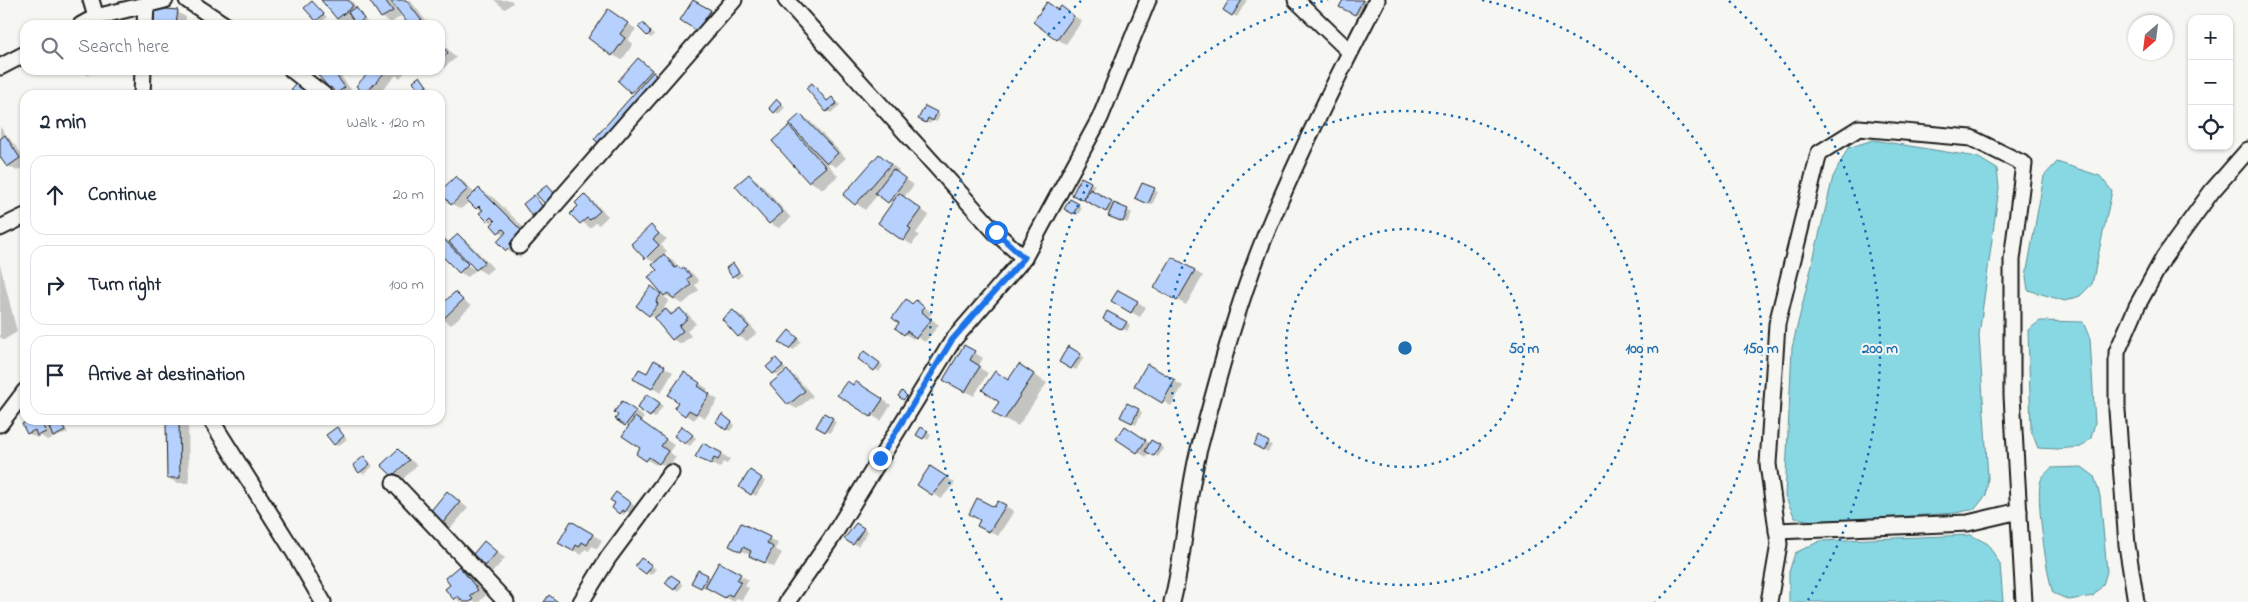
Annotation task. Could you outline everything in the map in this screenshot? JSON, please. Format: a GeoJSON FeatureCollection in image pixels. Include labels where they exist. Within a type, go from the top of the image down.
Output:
{"type":"FeatureCollection","features":[{"type":"Feature","properties":{"kind":"street"},"geometry":{"type":"LineString","coordinates":[[91,0],[96,17]]}},
{"type":"Feature","properties":{"kind":"street"},"geometry":{"type":"LineString","coordinates":[[90,20],[165,0]]}},
{"type":"Feature","properties":{"kind":"street"},"geometry":{"type":"LineString","coordinates":[[187,0],[217,20]]}},
{"type":"Feature","properties":{"kind":"street"},"geometry":{"type":"LineString","coordinates":[[519,246],[734,0]]}},
{"type":"Feature","properties":{"kind":"street"},"geometry":{"type":"LineString","coordinates":[[786,0],[996,232],[1024,258]]}},
{"type":"Feature","properties":{"kind":"street"},"geometry":{"type":"LineString","coordinates":[[787,602],[831,539],[952,340],[1024,258],[1100,118],[1148,0]]}},
{"type":"Feature","properties":{"kind":"street"},"geometry":{"type":"LineString","coordinates":[[1296,0],[1349,51]]}},
{"type":"Feature","properties":{"kind":"street"},"geometry":{"type":"LineString","coordinates":[[1172,602],[1187,500],[1199,451],[1244,295],[1294,168],[1349,51],[1377,0]]}},
{"type":"Feature","properties":{"kind":"street"},"geometry":{"type":"LineString","coordinates":[[145,20],[146,5]]}},
{"type":"Feature","properties":{"kind":"street"},"geometry":{"type":"LineString","coordinates":[[0,67],[20,57]]}},
{"type":"Feature","properties":{"kind":"street"},"geometry":{"type":"LineString","coordinates":[[142,90],[143,75]]}},
{"type":"Feature","properties":{"kind":"street"},"geometry":{"type":"LineString","coordinates":[[298,75],[318,90]]}},
{"type":"Feature","properties":{"kind":"street"},"geometry":{"type":"LineString","coordinates":[[1769,602],[1779,544],[1768,464],[1777,324],[1819,154],[1859,128],[1971,138],[2024,164],[2012,260],[2012,396],[2024,602]]}},
{"type":"Feature","properties":{"kind":"street"},"geometry":{"type":"LineString","coordinates":[[2136,602],[2127,545],[2117,420],[2117,352],[2137,306],[2164,257],[2212,191],[2248,150]]}},
{"type":"Feature","properties":{"kind":"street"},"geometry":{"type":"LineString","coordinates":[[0,228],[20,218]]}},
{"type":"Feature","properties":{"kind":"street"},"geometry":{"type":"LineString","coordinates":[[0,424],[20,398]]}},
{"type":"Feature","properties":{"kind":"street"},"geometry":{"type":"LineString","coordinates":[[214,425],[323,602]]}},
{"type":"Feature","properties":{"kind":"street"},"geometry":{"type":"LineString","coordinates":[[581,602],[608,558],[671,473]]}},
{"type":"Feature","properties":{"kind":"street"},"geometry":{"type":"LineString","coordinates":[[394,483],[506,602]]}},
{"type":"Feature","properties":{"kind":"street"},"geometry":{"type":"LineString","coordinates":[[1777,531],[1968,523],[2019,511]]}},
{"type":"Feature","properties":{"kind":"water"},"geometry":{"type":"Polygon","coordinates":[[[1873,140],[1977,157],[1997,169],[1999,188],[1979,335],[1988,478],[1986,495],[1975,509],[1955,513],[1819,522],[1795,518],[1785,496],[1792,348],[1833,177],[1848,148],[1873,140]]]}},
{"type":"Feature","properties":{"kind":"water"},"geometry":{"type":"Polygon","coordinates":[[[2057,162],[2100,176],[2112,191],[2092,284],[2080,296],[2065,301],[2028,290],[2026,276],[2044,176],[2057,162]]]}},
{"type":"Feature","properties":{"kind":"water"},"geometry":{"type":"Polygon","coordinates":[[[2040,321],[2083,322],[2090,339],[2095,423],[2091,438],[2081,447],[2038,448],[2031,430],[2028,330],[2040,321]]]}},
{"type":"Feature","properties":{"kind":"water"},"geometry":{"type":"Polygon","coordinates":[[[2082,467],[2094,476],[2100,496],[2107,571],[2103,585],[2093,596],[2069,600],[2053,593],[2042,536],[2040,489],[2042,478],[2051,468],[2082,467]]]}},
{"type":"Feature","properties":{"kind":"water"},"geometry":{"type":"Polygon","coordinates":[[[1971,535],[1988,544],[2000,564],[2003,602],[1789,602],[1789,572],[1795,553],[1820,541],[1971,535]]]}},
{"type":"Feature","properties":{"kind":"building"},"geometry":{"type":"Polygon","coordinates":[[[321,0],[348,0],[353,6],[337,19],[321,0]]]}},
{"type":"Feature","properties":{"kind":"building"},"geometry":{"type":"Polygon","coordinates":[[[369,0],[385,0],[393,11],[381,18],[369,0]]]}},
{"type":"Feature","properties":{"kind":"building"},"geometry":{"type":"Polygon","coordinates":[[[390,0],[406,0],[421,20],[405,20],[390,0]]]}},
{"type":"Feature","properties":{"kind":"building"},"geometry":{"type":"Polygon","coordinates":[[[693,0],[711,10],[697,31],[680,20],[693,0]]]}},
{"type":"Feature","properties":{"kind":"building"},"geometry":{"type":"Polygon","coordinates":[[[1229,0],[1242,0],[1232,16],[1223,10],[1229,0]]]}},
{"type":"Feature","properties":{"kind":"building"},"geometry":{"type":"Polygon","coordinates":[[[1343,0],[1363,0],[1355,15],[1339,7],[1343,0]]]}},
{"type":"Feature","properties":{"kind":"building"},"geometry":{"type":"Polygon","coordinates":[[[312,1],[324,14],[315,20],[304,8],[312,1]]]}},
{"type":"Feature","properties":{"kind":"building"},"geometry":{"type":"Polygon","coordinates":[[[1047,2],[1058,10],[1061,6],[1074,16],[1057,40],[1033,22],[1047,2]]]}},
{"type":"Feature","properties":{"kind":"building"},"geometry":{"type":"Polygon","coordinates":[[[356,7],[364,19],[353,20],[348,12],[356,7]]]}},
{"type":"Feature","properties":{"kind":"building"},"geometry":{"type":"Polygon","coordinates":[[[155,8],[178,10],[177,20],[154,20],[155,8]]]}},
{"type":"Feature","properties":{"kind":"building"},"geometry":{"type":"Polygon","coordinates":[[[608,9],[628,23],[620,34],[625,38],[612,56],[588,38],[608,9]]]}},
{"type":"Feature","properties":{"kind":"building"},"geometry":{"type":"Polygon","coordinates":[[[643,23],[651,32],[647,36],[638,27],[643,23]]]}},
{"type":"Feature","properties":{"kind":"building"},"geometry":{"type":"Polygon","coordinates":[[[638,58],[652,70],[631,93],[618,81],[638,58]]]}},
{"type":"Feature","properties":{"kind":"building"},"geometry":{"type":"Polygon","coordinates":[[[653,72],[661,80],[602,146],[594,139],[653,72]]]}},
{"type":"Feature","properties":{"kind":"building"},"geometry":{"type":"Polygon","coordinates":[[[318,75],[336,75],[345,87],[341,90],[329,88],[318,75]]]}},
{"type":"Feature","properties":{"kind":"building"},"geometry":{"type":"Polygon","coordinates":[[[366,75],[382,75],[369,90],[360,90],[356,86],[366,75]]]}},
{"type":"Feature","properties":{"kind":"building"},"geometry":{"type":"Polygon","coordinates":[[[420,76],[427,86],[418,90],[413,81],[420,76]]]}},
{"type":"Feature","properties":{"kind":"building"},"geometry":{"type":"Polygon","coordinates":[[[297,82],[307,90],[291,90],[297,82]]]}},
{"type":"Feature","properties":{"kind":"building"},"geometry":{"type":"Polygon","coordinates":[[[812,83],[827,101],[832,97],[837,103],[826,112],[806,88],[812,83]]]}},
{"type":"Feature","properties":{"kind":"building"},"geometry":{"type":"Polygon","coordinates":[[[777,99],[782,104],[774,113],[769,108],[777,99]]]}},
{"type":"Feature","properties":{"kind":"building"},"geometry":{"type":"Polygon","coordinates":[[[925,106],[937,112],[933,121],[928,118],[926,123],[918,119],[925,106]]]}},
{"type":"Feature","properties":{"kind":"building"},"geometry":{"type":"Polygon","coordinates":[[[800,114],[838,153],[827,163],[789,124],[800,114]]]}},
{"type":"Feature","properties":{"kind":"building"},"geometry":{"type":"Polygon","coordinates":[[[789,126],[826,167],[808,182],[772,141],[789,126]]]}},
{"type":"Feature","properties":{"kind":"building"},"geometry":{"type":"Polygon","coordinates":[[[5,135],[20,158],[7,167],[0,157],[0,139],[5,135]]]}},
{"type":"Feature","properties":{"kind":"building"},"geometry":{"type":"Polygon","coordinates":[[[879,154],[891,164],[855,205],[843,195],[879,154]]]}},
{"type":"Feature","properties":{"kind":"building"},"geometry":{"type":"Polygon","coordinates":[[[893,169],[906,179],[888,203],[875,193],[893,169]]]}},
{"type":"Feature","properties":{"kind":"building"},"geometry":{"type":"Polygon","coordinates":[[[749,174],[783,212],[769,224],[735,186],[749,174]]]}},
{"type":"Feature","properties":{"kind":"building"},"geometry":{"type":"Polygon","coordinates":[[[456,176],[468,189],[451,205],[445,197],[445,186],[456,176]]]}},
{"type":"Feature","properties":{"kind":"building"},"geometry":{"type":"Polygon","coordinates":[[[1081,177],[1091,182],[1083,200],[1072,195],[1081,177]]]}},
{"type":"Feature","properties":{"kind":"building"},"geometry":{"type":"Polygon","coordinates":[[[1142,183],[1155,188],[1148,204],[1135,198],[1142,183]]]}},
{"type":"Feature","properties":{"kind":"building"},"geometry":{"type":"Polygon","coordinates":[[[547,185],[555,194],[545,204],[536,194],[547,185]]]}},
{"type":"Feature","properties":{"kind":"building"},"geometry":{"type":"Polygon","coordinates":[[[479,188],[524,233],[506,251],[497,242],[506,232],[503,229],[498,233],[491,225],[495,221],[491,217],[487,221],[479,213],[483,210],[479,206],[476,209],[467,200],[479,188]]]}},
{"type":"Feature","properties":{"kind":"building"},"geometry":{"type":"Polygon","coordinates":[[[1090,189],[1112,201],[1106,212],[1084,200],[1090,189]]]}},
{"type":"Feature","properties":{"kind":"building"},"geometry":{"type":"Polygon","coordinates":[[[899,193],[921,209],[908,227],[911,229],[903,241],[878,223],[899,193]]]}},
{"type":"Feature","properties":{"kind":"building"},"geometry":{"type":"Polygon","coordinates":[[[584,194],[600,211],[590,220],[587,218],[580,224],[570,214],[578,206],[575,203],[584,194]]]}},
{"type":"Feature","properties":{"kind":"building"},"geometry":{"type":"Polygon","coordinates":[[[534,195],[543,207],[532,216],[523,204],[534,195]]]}},
{"type":"Feature","properties":{"kind":"building"},"geometry":{"type":"Polygon","coordinates":[[[1070,199],[1079,204],[1073,214],[1064,209],[1070,199]]]}},
{"type":"Feature","properties":{"kind":"building"},"geometry":{"type":"Polygon","coordinates":[[[1114,203],[1128,209],[1123,222],[1108,216],[1114,203]]]}},
{"type":"Feature","properties":{"kind":"building"},"geometry":{"type":"Polygon","coordinates":[[[651,225],[659,234],[653,239],[659,245],[645,259],[631,244],[651,225]]]}},
{"type":"Feature","properties":{"kind":"building"},"geometry":{"type":"Polygon","coordinates":[[[458,234],[485,262],[476,270],[449,242],[458,234]]]}},
{"type":"Feature","properties":{"kind":"building"},"geometry":{"type":"Polygon","coordinates":[[[445,240],[468,264],[459,273],[445,259],[445,240]]]}},
{"type":"Feature","properties":{"kind":"building"},"geometry":{"type":"Polygon","coordinates":[[[664,254],[675,268],[678,266],[681,269],[683,267],[691,276],[687,279],[691,285],[674,299],[668,293],[664,296],[648,277],[657,270],[652,265],[664,254]]]}},
{"type":"Feature","properties":{"kind":"building"},"geometry":{"type":"Polygon","coordinates":[[[1172,257],[1195,270],[1177,301],[1154,288],[1172,257]]]}},
{"type":"Feature","properties":{"kind":"building"},"geometry":{"type":"Polygon","coordinates":[[[733,263],[739,272],[732,277],[726,268],[733,263]]]}},
{"type":"Feature","properties":{"kind":"building"},"geometry":{"type":"Polygon","coordinates":[[[651,286],[661,294],[656,302],[658,304],[649,316],[636,306],[651,286]]]}},
{"type":"Feature","properties":{"kind":"building"},"geometry":{"type":"Polygon","coordinates":[[[1118,290],[1138,301],[1131,313],[1111,301],[1118,290]]]}},
{"type":"Feature","properties":{"kind":"building"},"geometry":{"type":"Polygon","coordinates":[[[455,292],[463,300],[445,317],[445,301],[455,292]]]}},
{"type":"Feature","properties":{"kind":"building"},"geometry":{"type":"Polygon","coordinates":[[[906,299],[912,304],[916,300],[924,307],[921,311],[931,320],[916,338],[907,331],[904,335],[895,328],[899,323],[892,318],[906,299]]]}},
{"type":"Feature","properties":{"kind":"building"},"geometry":{"type":"Polygon","coordinates":[[[680,308],[688,318],[679,326],[683,331],[672,340],[654,318],[666,309],[671,315],[680,308]]]}},
{"type":"Feature","properties":{"kind":"building"},"geometry":{"type":"Polygon","coordinates":[[[733,310],[749,327],[738,337],[722,319],[733,310]]]}},
{"type":"Feature","properties":{"kind":"building"},"geometry":{"type":"Polygon","coordinates":[[[1107,311],[1127,322],[1122,330],[1103,319],[1107,311]]]}},
{"type":"Feature","properties":{"kind":"building"},"geometry":{"type":"Polygon","coordinates":[[[789,330],[798,338],[789,349],[779,342],[789,330]]]}},
{"type":"Feature","properties":{"kind":"building"},"geometry":{"type":"Polygon","coordinates":[[[964,345],[975,351],[970,360],[980,366],[965,392],[943,380],[964,345]]]}},
{"type":"Feature","properties":{"kind":"building"},"geometry":{"type":"Polygon","coordinates":[[[1068,346],[1081,354],[1071,369],[1059,362],[1068,346]]]}},
{"type":"Feature","properties":{"kind":"building"},"geometry":{"type":"Polygon","coordinates":[[[864,351],[880,363],[874,371],[858,359],[864,351]]]}},
{"type":"Feature","properties":{"kind":"building"},"geometry":{"type":"Polygon","coordinates":[[[776,358],[783,366],[773,374],[766,367],[776,358]]]}},
{"type":"Feature","properties":{"kind":"building"},"geometry":{"type":"Polygon","coordinates":[[[654,360],[665,366],[652,389],[633,379],[639,369],[647,373],[654,360]]]}},
{"type":"Feature","properties":{"kind":"building"},"geometry":{"type":"Polygon","coordinates":[[[1019,364],[1034,374],[1004,420],[992,412],[999,402],[982,390],[995,371],[1008,380],[1019,364]]]}},
{"type":"Feature","properties":{"kind":"building"},"geometry":{"type":"Polygon","coordinates":[[[1147,364],[1175,380],[1162,403],[1134,386],[1147,364]]]}},
{"type":"Feature","properties":{"kind":"building"},"geometry":{"type":"Polygon","coordinates":[[[787,370],[805,391],[788,405],[770,384],[787,370]]]}},
{"type":"Feature","properties":{"kind":"building"},"geometry":{"type":"Polygon","coordinates":[[[684,372],[700,383],[698,386],[710,394],[696,414],[689,410],[685,416],[674,408],[678,402],[668,395],[684,372]]]}},
{"type":"Feature","properties":{"kind":"building"},"geometry":{"type":"Polygon","coordinates":[[[847,381],[853,385],[855,381],[883,399],[871,417],[837,395],[847,381]]]}},
{"type":"Feature","properties":{"kind":"building"},"geometry":{"type":"Polygon","coordinates":[[[902,391],[907,396],[903,400],[898,396],[902,391]]]}},
{"type":"Feature","properties":{"kind":"building"},"geometry":{"type":"Polygon","coordinates":[[[647,394],[660,403],[650,417],[637,408],[647,394]]]}},
{"type":"Feature","properties":{"kind":"building"},"geometry":{"type":"Polygon","coordinates":[[[622,401],[636,411],[625,426],[615,419],[618,415],[614,412],[622,401]]]}},
{"type":"Feature","properties":{"kind":"building"},"geometry":{"type":"Polygon","coordinates":[[[1127,403],[1139,409],[1132,423],[1120,417],[1127,403]]]}},
{"type":"Feature","properties":{"kind":"building"},"geometry":{"type":"Polygon","coordinates":[[[824,413],[833,418],[825,432],[816,427],[824,413]]]}},
{"type":"Feature","properties":{"kind":"building"},"geometry":{"type":"Polygon","coordinates":[[[722,414],[732,422],[726,430],[716,422],[722,414]]]}},
{"type":"Feature","properties":{"kind":"building"},"geometry":{"type":"Polygon","coordinates":[[[635,417],[666,439],[661,446],[668,451],[659,464],[649,457],[646,461],[636,454],[640,448],[622,436],[635,417]]]}},
{"type":"Feature","properties":{"kind":"building"},"geometry":{"type":"Polygon","coordinates":[[[22,425],[45,425],[43,426],[46,432],[37,436],[35,430],[27,434],[22,425]]]}},
{"type":"Feature","properties":{"kind":"building"},"geometry":{"type":"Polygon","coordinates":[[[62,425],[65,431],[53,437],[49,427],[62,425]]]}},
{"type":"Feature","properties":{"kind":"building"},"geometry":{"type":"Polygon","coordinates":[[[166,425],[179,425],[180,478],[167,478],[166,425]]]}},
{"type":"Feature","properties":{"kind":"building"},"geometry":{"type":"Polygon","coordinates":[[[682,426],[693,435],[685,444],[674,436],[682,426]]]}},
{"type":"Feature","properties":{"kind":"building"},"geometry":{"type":"Polygon","coordinates":[[[1125,426],[1146,440],[1137,453],[1116,439],[1125,426]]]}},
{"type":"Feature","properties":{"kind":"building"},"geometry":{"type":"Polygon","coordinates":[[[337,427],[344,436],[334,445],[326,435],[337,427]]]}},
{"type":"Feature","properties":{"kind":"building"},"geometry":{"type":"Polygon","coordinates":[[[921,427],[928,431],[923,439],[916,435],[921,427]]]}},
{"type":"Feature","properties":{"kind":"building"},"geometry":{"type":"Polygon","coordinates":[[[1259,436],[1269,442],[1263,450],[1254,445],[1259,436]]]}},
{"type":"Feature","properties":{"kind":"building"},"geometry":{"type":"Polygon","coordinates":[[[1151,440],[1160,445],[1154,456],[1145,451],[1151,440]]]}},
{"type":"Feature","properties":{"kind":"building"},"geometry":{"type":"Polygon","coordinates":[[[703,443],[722,453],[718,460],[714,458],[711,464],[695,457],[703,443]]]}},
{"type":"Feature","properties":{"kind":"building"},"geometry":{"type":"Polygon","coordinates":[[[398,449],[409,460],[392,476],[381,465],[398,449]]]}},
{"type":"Feature","properties":{"kind":"building"},"geometry":{"type":"Polygon","coordinates":[[[364,456],[370,464],[359,473],[353,465],[364,456]]]}},
{"type":"Feature","properties":{"kind":"building"},"geometry":{"type":"Polygon","coordinates":[[[930,466],[947,477],[932,495],[917,485],[930,466]]]}},
{"type":"Feature","properties":{"kind":"building"},"geometry":{"type":"Polygon","coordinates":[[[750,470],[762,478],[751,495],[739,487],[750,470]]]}},
{"type":"Feature","properties":{"kind":"building"},"geometry":{"type":"Polygon","coordinates":[[[447,491],[460,502],[442,524],[429,513],[447,491]]]}},
{"type":"Feature","properties":{"kind":"building"},"geometry":{"type":"Polygon","coordinates":[[[616,492],[631,503],[625,512],[622,510],[619,514],[612,508],[615,503],[610,500],[616,492]]]}},
{"type":"Feature","properties":{"kind":"building"},"geometry":{"type":"Polygon","coordinates":[[[977,498],[994,507],[998,501],[1006,505],[989,532],[977,526],[980,520],[969,514],[977,498]]]}},
{"type":"Feature","properties":{"kind":"building"},"geometry":{"type":"Polygon","coordinates":[[[571,521],[593,534],[587,545],[582,542],[579,547],[576,545],[573,551],[558,543],[571,521]]]}},
{"type":"Feature","properties":{"kind":"building"},"geometry":{"type":"Polygon","coordinates":[[[741,523],[770,537],[767,543],[773,547],[765,563],[749,556],[751,551],[743,547],[741,552],[729,546],[741,523]]]}},
{"type":"Feature","properties":{"kind":"building"},"geometry":{"type":"Polygon","coordinates":[[[856,523],[864,528],[853,545],[844,539],[856,523]]]}},
{"type":"Feature","properties":{"kind":"building"},"geometry":{"type":"Polygon","coordinates":[[[484,541],[497,552],[482,570],[469,559],[484,541]]]}},
{"type":"Feature","properties":{"kind":"building"},"geometry":{"type":"Polygon","coordinates":[[[641,558],[652,565],[646,574],[635,566],[641,558]]]}},
{"type":"Feature","properties":{"kind":"building"},"geometry":{"type":"Polygon","coordinates":[[[719,562],[741,574],[737,580],[741,582],[732,596],[728,594],[725,598],[705,587],[719,562]]]}},
{"type":"Feature","properties":{"kind":"building"},"geometry":{"type":"Polygon","coordinates":[[[459,566],[478,590],[470,596],[473,599],[470,602],[463,602],[458,596],[454,600],[445,589],[450,585],[445,578],[459,566]]]}},
{"type":"Feature","properties":{"kind":"building"},"geometry":{"type":"Polygon","coordinates":[[[698,570],[708,575],[701,588],[691,583],[698,570]]]}},
{"type":"Feature","properties":{"kind":"building"},"geometry":{"type":"Polygon","coordinates":[[[671,575],[680,581],[674,590],[665,583],[671,575]]]}},
{"type":"Feature","properties":{"kind":"building"},"geometry":{"type":"Polygon","coordinates":[[[549,595],[558,602],[544,602],[549,595]]]}},
{"type":"Feature","properties":{"kind":"route"},"geometry":{"type":"LineString","coordinates":[[880,458],[952,340],[1024,258],[996,232]]}}]}
